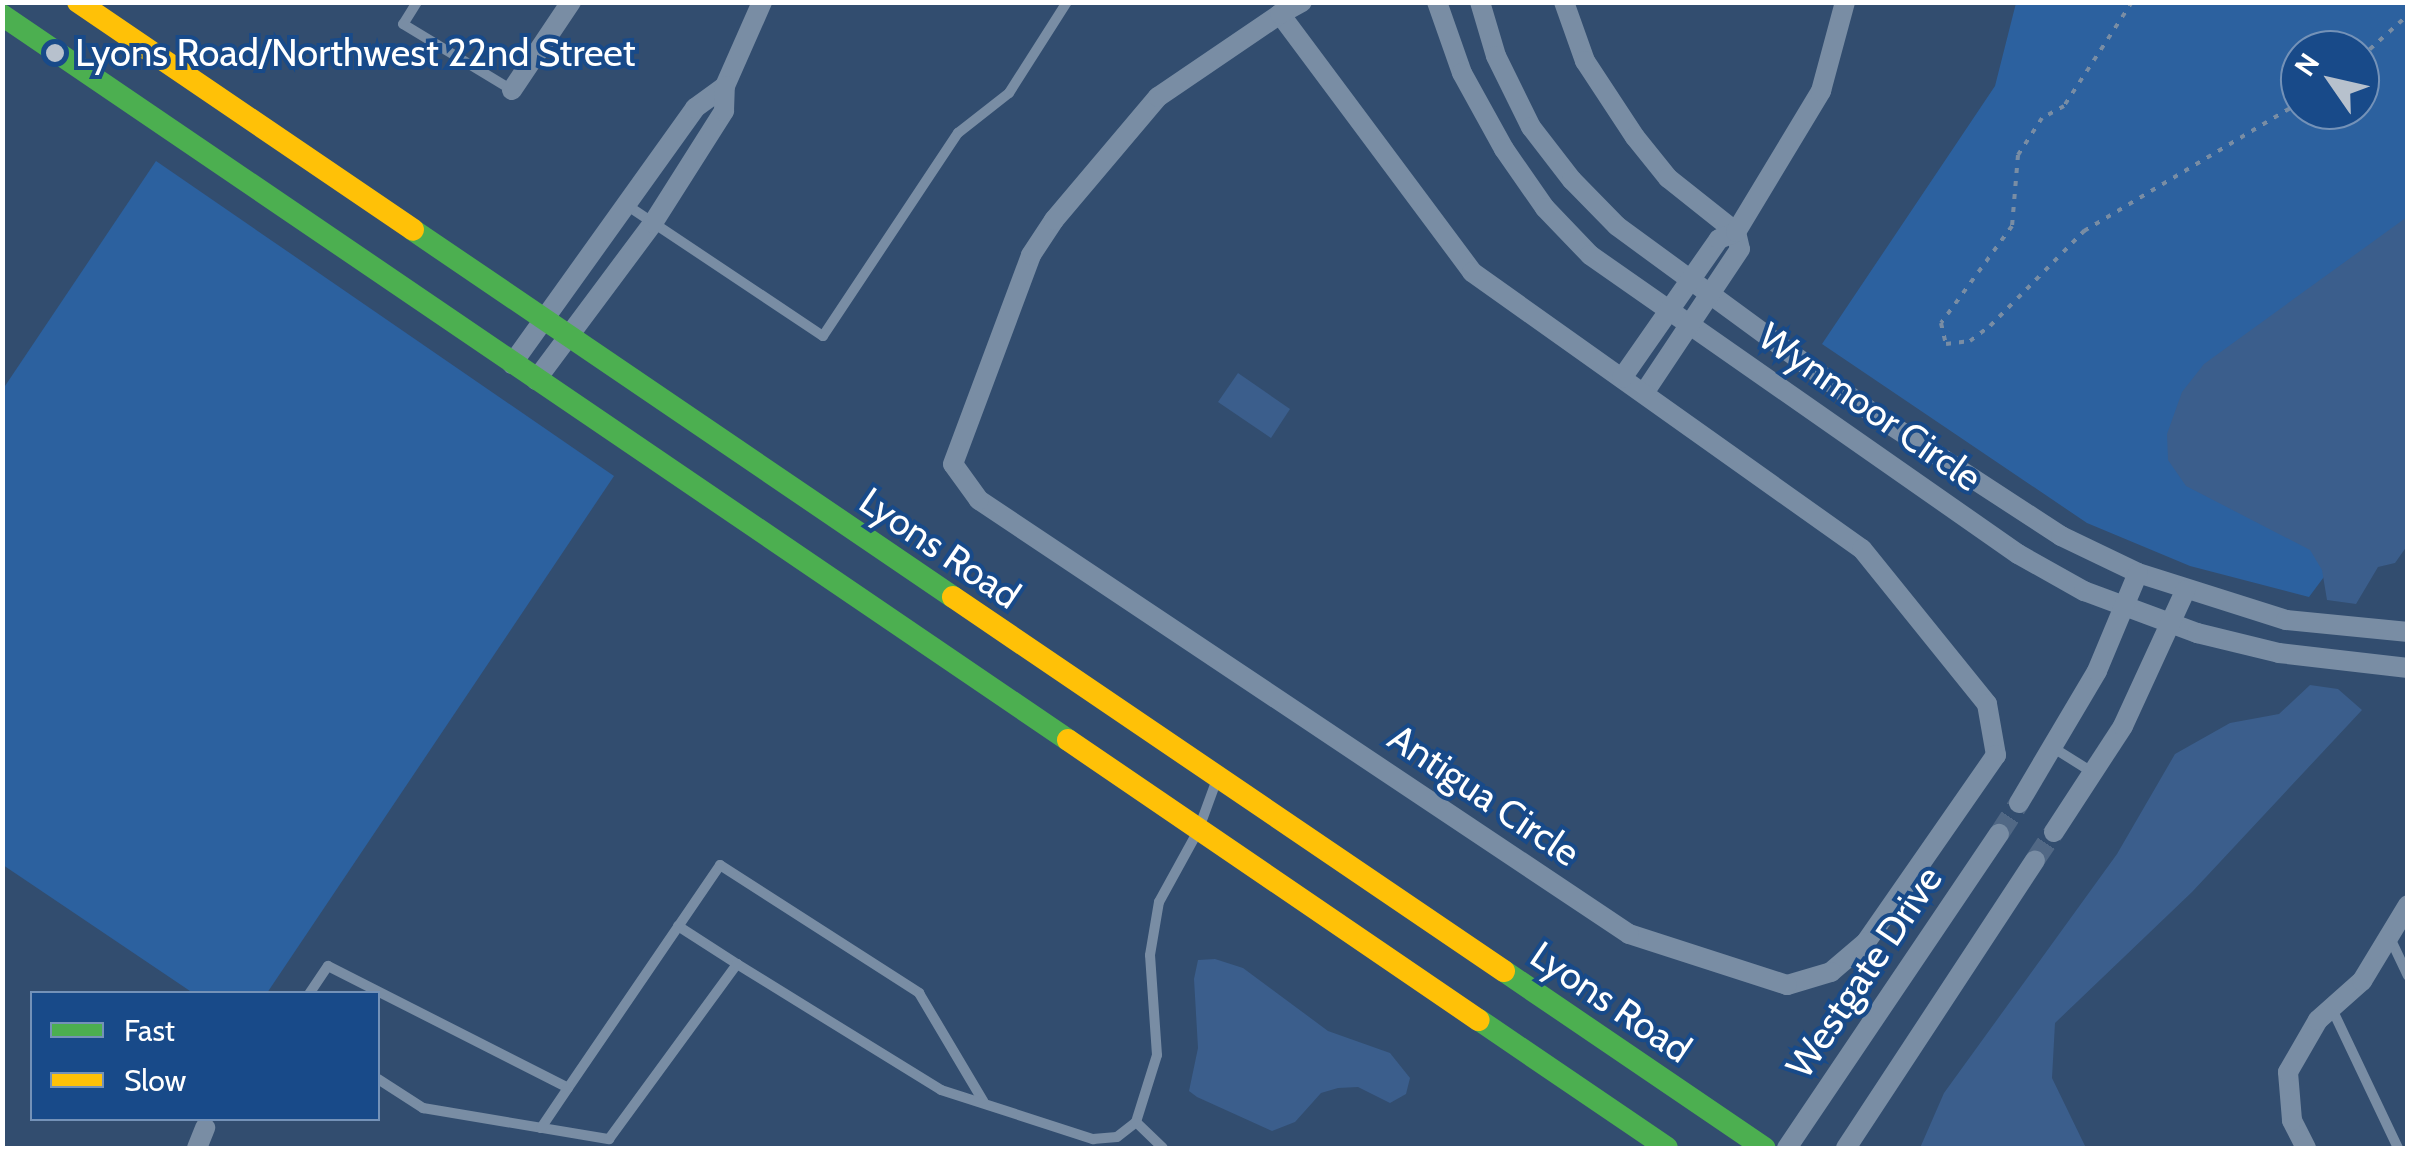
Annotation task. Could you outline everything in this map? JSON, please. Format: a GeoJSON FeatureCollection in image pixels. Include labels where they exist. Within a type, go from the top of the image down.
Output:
{"type":"FeatureCollection","features":[{"type":"Feature","properties":{"kind":"main road","name":"Lyons Road"},"geometry":{"type":"LineString","coordinates":[[78,2],[1764,1148]]}},
{"type":"Feature","properties":{"kind":"main road"},"geometry":{"type":"LineString","coordinates":[[2,15],[1667,1148]]}},
{"type":"Feature","properties":{"kind":"street"},"geometry":{"type":"LineString","coordinates":[[512,90],[570,2]]}},
{"type":"Feature","properties":{"kind":"street"},"geometry":{"type":"LineString","coordinates":[[536,380],[653,223],[724,111],[724,86],[762,2]]}},
{"type":"Feature","properties":{"kind":"street","name":"Antigua Circle"},"geometry":{"type":"LineString","coordinates":[[1280,14],[1472,272],[1862,549],[1987,704],[1996,754],[1866,942],[1831,972],[1787,985],[1629,934],[979,500],[953,464],[1031,255],[1054,220],[1158,96],[1280,14],[1302,2]]}},
{"type":"Feature","properties":{"kind":"street","name":"Wynmoor Circle"},"geometry":{"type":"LineString","coordinates":[[1437,2],[1462,73],[1545,208],[1590,255],[2018,554],[2124,608],[2172,625],[2279,654],[2408,668]]}},
{"type":"Feature","properties":{"kind":"street","name":"Wynmoor Circle"},"geometry":{"type":"LineString","coordinates":[[1480,2],[1496,56],[1531,127],[1618,226],[1956,468],[2062,536],[2185,592],[2286,620],[2408,632]]}},
{"type":"Feature","properties":{"kind":"street"},"geometry":{"type":"LineString","coordinates":[[1564,2],[1585,61],[1635,136],[1668,178],[1736,232],[1740,249],[1644,394]]}},
{"type":"Feature","properties":{"kind":"street"},"geometry":{"type":"LineString","coordinates":[[1622,378],[1719,239],[1736,232],[1821,92],[1845,2]]}},
{"type":"Feature","properties":{"kind":"street"},"geometry":{"type":"LineString","coordinates":[[512,364],[695,108],[724,86]]}},
{"type":"Feature","properties":{"kind":"street"},"geometry":{"type":"LineString","coordinates":[[2019,803],[2124,608],[2138,573]]}},
{"type":"Feature","properties":{"kind":"street"},"geometry":{"type":"LineString","coordinates":[[2054,832],[2093,772],[2172,625],[2185,592]]}},
{"type":"Feature","properties":{"kind":"street","name":"Westgate Drive"},"geometry":{"type":"LineString","coordinates":[[1787,1148],[1998,834]]}},
{"type":"Feature","properties":{"kind":"street"},"geometry":{"type":"LineString","coordinates":[[1846,1148],[2035,860]]}},
{"type":"Feature","properties":{"kind":"street"},"geometry":{"type":"LineString","coordinates":[[2306,1148],[2292,1120],[2288,1072],[2332,1008],[2362,982],[2408,905]]}},
{"type":"Feature","properties":{"kind":"street"},"geometry":{"type":"LineString","coordinates":[[197,1148],[205,1128]]}},
{"type":"Feature","properties":{"kind":"lane"},"geometry":{"type":"LineString","coordinates":[[416,2],[403,24],[512,90]]}},
{"type":"Feature","properties":{"kind":"lane"},"geometry":{"type":"LineString","coordinates":[[624,204],[822,336],[958,133],[1009,93],[1067,2]]}},
{"type":"Feature","properties":{"kind":"lane"},"geometry":{"type":"LineString","coordinates":[[2052,747],[2093,772]]}},
{"type":"Feature","properties":{"kind":"lane"},"geometry":{"type":"LineString","coordinates":[[678,926],[940,1090],[1093,1139],[1117,1138],[1136,1122],[1157,1056],[1150,955],[1158,902],[1198,832],[1217,778]]}},
{"type":"Feature","properties":{"kind":"lane"},"geometry":{"type":"LineString","coordinates":[[540,1128],[720,865],[919,992],[988,1105]]}},
{"type":"Feature","properties":{"kind":"lane"},"geometry":{"type":"LineString","coordinates":[[2390,937],[2408,976]]}},
{"type":"Feature","properties":{"kind":"lane"},"geometry":{"type":"LineString","coordinates":[[380,1081],[424,1108],[609,1140],[737,964]]}},
{"type":"Feature","properties":{"kind":"lane"},"geometry":{"type":"LineString","coordinates":[[311,991],[328,966],[377,991]]}},
{"type":"Feature","properties":{"kind":"lane"},"geometry":{"type":"LineString","coordinates":[[380,992],[568,1088]]}},
{"type":"Feature","properties":{"kind":"lane"},"geometry":{"type":"LineString","coordinates":[[2332,1008],[2398,1148]]}},
{"type":"Feature","properties":{"kind":"lane"},"geometry":{"type":"LineString","coordinates":[[1136,1122],[1162,1148]]}},
{"type":"Feature","properties":{"kind":"path"},"geometry":{"type":"LineString","coordinates":[[2132,2],[2064,106],[2042,118],[2018,155],[2012,226],[1941,323],[1946,344],[1970,341],[1990,326],[2084,231],[2280,114]]}},
{"type":"Feature","properties":{"kind":"path"},"geometry":{"type":"LineString","coordinates":[[2380,40],[2408,15]]}},
{"type":"Feature","properties":{"kind":"shaded area"},"geometry":{"type":"Polygon","coordinates":[[[2016,3],[2407,3],[2407,326],[2338,558],[2309,597],[2190,566],[2087,523],[1822,344],[1995,86],[2016,3]]]}},
{"type":"Feature","properties":{"kind":"shaded area"},"geometry":{"type":"Polygon","coordinates":[[[156,161],[614,476],[268,991],[190,991],[3,865],[3,389],[156,161]]]}},
{"type":"Feature","properties":{"kind":"shaded area"},"geometry":{"type":"Polygon","coordinates":[[[2407,217],[2407,546],[2395,563],[2378,567],[2356,604],[2327,600],[2322,570],[2310,550],[2186,486],[2168,460],[2167,434],[2182,392],[2204,364],[2407,217]]]}},
{"type":"Feature","properties":{"kind":"shaded area"},"geometry":{"type":"Polygon","coordinates":[[[1238,373],[1290,409],[1271,438],[1218,402],[1238,373]]]}},
{"type":"Feature","properties":{"kind":"shaded area"},"geometry":{"type":"Polygon","coordinates":[[[2310,685],[2338,689],[2362,710],[2192,892],[2055,1023],[2052,1078],[2086,1148],[1920,1148],[1944,1093],[2117,854],[2175,754],[2230,723],[2279,714],[2310,685]]]}},
{"type":"Feature","properties":{"kind":"shaded area"},"geometry":{"type":"Polygon","coordinates":[[[1215,959],[1243,968],[1328,1031],[1390,1053],[1410,1078],[1406,1094],[1390,1103],[1358,1087],[1338,1088],[1321,1093],[1295,1122],[1272,1131],[1197,1097],[1189,1091],[1198,1048],[1194,979],[1198,960],[1215,959]]]}},
{"type":"Feature","properties":{"kind":"tunnel"},"geometry":{"type":"LineString","coordinates":[[1999,834],[2019,803]]}},
{"type":"Feature","properties":{"kind":"tunnel"},"geometry":{"type":"LineString","coordinates":[[2035,860],[2054,832]]}},
{"type":"Feature","properties":{"kind":"traffic: fast"},"geometry":{"type":"LineString","coordinates":[[2,15],[1068,740]]}},
{"type":"Feature","properties":{"kind":"traffic: fast"},"geometry":{"type":"LineString","coordinates":[[413,230],[953,597]]}},
{"type":"Feature","properties":{"kind":"traffic: fast"},"geometry":{"type":"LineString","coordinates":[[1504,971],[1764,1148]]}},
{"type":"Feature","properties":{"kind":"traffic: fast"},"geometry":{"type":"LineString","coordinates":[[1479,1020],[1667,1148]]}},
{"type":"Feature","properties":{"kind":"traffic: slow"},"geometry":{"type":"LineString","coordinates":[[78,2],[413,230]]}},
{"type":"Feature","properties":{"kind":"traffic: slow"},"geometry":{"type":"LineString","coordinates":[[953,597],[1504,971]]}},
{"type":"Feature","properties":{"kind":"traffic: slow"},"geometry":{"type":"LineString","coordinates":[[1068,740],[1479,1020]]}},
{"type":"Feature","properties":{"kind":"place","name":"Lyons Road/Northwest 22nd Street"},"geometry":{"type":"Point","coordinates":[55,53]}}]}
